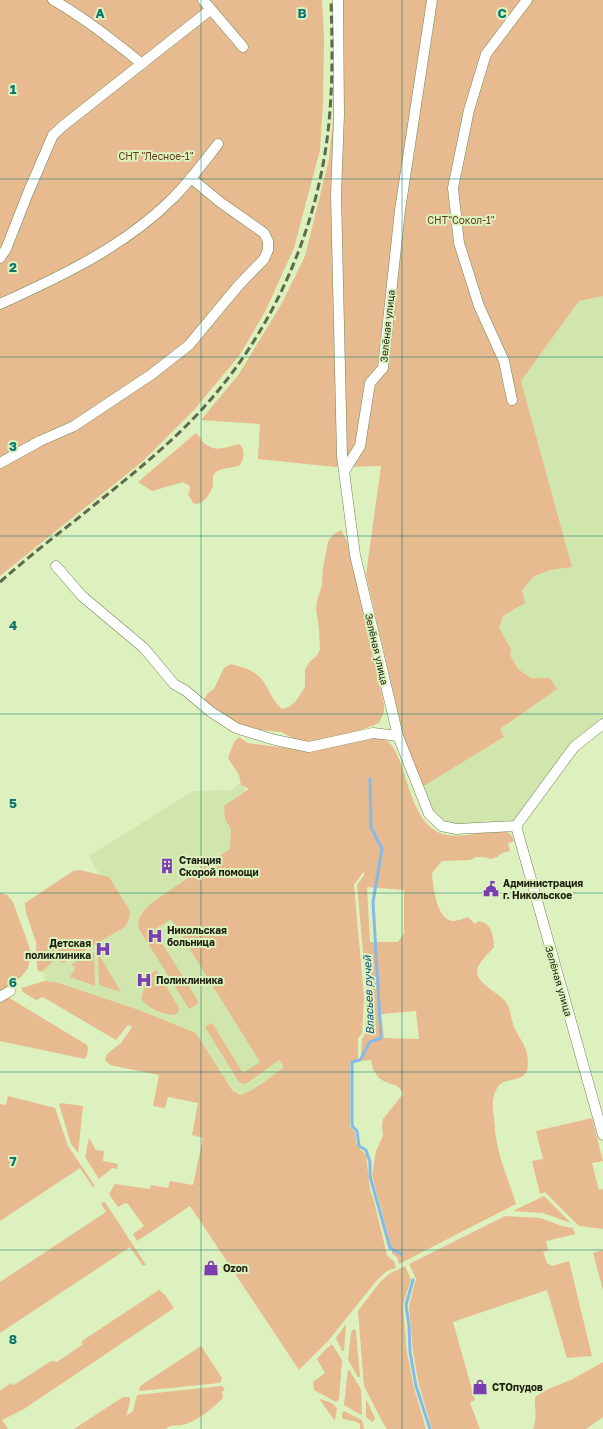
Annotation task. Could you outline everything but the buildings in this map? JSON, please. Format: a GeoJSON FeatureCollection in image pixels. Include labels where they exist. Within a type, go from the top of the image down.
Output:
{"type":"FeatureCollection","features":[{"type":"Feature","properties":{"kind":"street"},"geometry":{"type":"LineString","coordinates":[[53,0],[71,10],[113,40],[142,64]]}},
{"type":"Feature","properties":{"kind":"street"},"geometry":{"type":"LineString","coordinates":[[203,0],[243,47]]}},
{"type":"Feature","properties":{"kind":"street"},"geometry":{"type":"LineString","coordinates":[[338,0],[339,114],[336,195],[342,456],[345,470]]}},
{"type":"Feature","properties":{"kind":"street","name":"Зелёная улица"},"geometry":{"type":"LineString","coordinates":[[432,0],[400,210],[383,368],[370,383],[360,446],[345,470],[355,555],[398,736],[429,814],[442,826],[456,829],[516,826],[603,1136]]}},
{"type":"Feature","properties":{"kind":"street"},"geometry":{"type":"LineString","coordinates":[[512,400],[504,361],[479,306],[459,243],[453,188],[469,110],[486,54],[526,0]]}},
{"type":"Feature","properties":{"kind":"street"},"geometry":{"type":"LineString","coordinates":[[0,258],[6,249],[53,136],[64,125],[210,10]]}},
{"type":"Feature","properties":{"kind":"street"},"geometry":{"type":"LineString","coordinates":[[0,304],[41,285],[115,245],[150,219],[173,198],[218,144]]}},
{"type":"Feature","properties":{"kind":"street"},"geometry":{"type":"LineString","coordinates":[[0,462],[40,441],[74,426],[152,374],[189,345],[238,286],[264,259],[268,250],[268,241],[264,234],[220,202],[191,178]]}},
{"type":"Feature","properties":{"kind":"street"},"geometry":{"type":"LineString","coordinates":[[56,566],[82,596],[144,648],[174,684],[186,691],[211,712],[236,728],[275,740],[309,747],[373,733],[398,736]]}},
{"type":"Feature","properties":{"kind":"street"},"geometry":{"type":"LineString","coordinates":[[516,826],[574,747],[603,724]]}},
{"type":"Feature","properties":{"kind":"street"},"geometry":{"type":"LineString","coordinates":[[0,997],[10,991]]}},
{"type":"Feature","properties":{"kind":"shaded area"},"geometry":{"type":"Polygon","coordinates":[[[603,296],[603,720],[514,822],[471,825],[442,822],[431,809],[422,787],[504,737],[500,729],[557,689],[550,678],[531,678],[518,669],[510,655],[511,649],[499,628],[503,616],[525,603],[522,590],[533,577],[550,570],[572,567],[521,381],[579,301],[603,296]]]}},
{"type":"Feature","properties":{"kind":"shaded area","name":"Никольская больница"},"geometry":{"type":"Polygon","coordinates":[[[241,783],[270,826],[279,1060],[284,1067],[248,1093],[240,1095],[232,1090],[196,1033],[139,1010],[56,982],[45,981],[43,971],[54,960],[65,963],[125,927],[129,919],[109,877],[100,876],[89,856],[193,791],[231,790],[241,783]]]}},
{"type":"Feature","properties":{"kind":"green space","name":"СНТ \"Лесное-1\""},"geometry":{"type":"Polygon","coordinates":[[[0,0],[322,0],[324,38],[323,103],[320,150],[294,248],[265,312],[239,356],[193,411],[143,461],[0,576],[0,0]]]}},
{"type":"Feature","properties":{"kind":"green space","name":"СНТ\"Сокол-1\""},"geometry":{"type":"Polygon","coordinates":[[[335,0],[603,0],[603,296],[579,301],[521,381],[572,567],[550,570],[533,577],[522,590],[525,603],[503,616],[499,628],[511,649],[510,655],[518,669],[531,678],[550,678],[557,689],[500,729],[504,737],[422,787],[404,739],[366,575],[381,466],[335,467],[258,459],[260,424],[201,420],[239,374],[282,303],[305,256],[329,159],[335,99],[335,0]]]}},
{"type":"Feature","properties":{"kind":"green space"},"geometry":{"type":"Polygon","coordinates":[[[196,433],[206,445],[210,447],[229,447],[239,444],[243,449],[243,460],[240,465],[217,471],[214,474],[212,488],[205,499],[197,504],[193,503],[188,494],[190,486],[183,482],[152,491],[138,482],[196,433]]]}},
{"type":"Feature","properties":{"kind":"green space"},"geometry":{"type":"Polygon","coordinates":[[[341,530],[348,543],[384,704],[384,712],[379,723],[361,730],[310,744],[297,740],[281,732],[247,729],[202,702],[208,693],[214,689],[224,668],[231,664],[250,670],[260,677],[275,701],[282,709],[289,707],[296,701],[305,687],[305,670],[310,661],[316,657],[320,650],[316,609],[317,601],[322,585],[323,567],[328,542],[334,534],[341,530]]]}},
{"type":"Feature","properties":{"kind":"green space"},"geometry":{"type":"Polygon","coordinates":[[[239,737],[248,743],[313,751],[372,738],[383,738],[395,750],[416,807],[428,825],[437,832],[454,836],[502,829],[510,834],[514,841],[508,843],[510,851],[502,853],[497,857],[491,859],[476,857],[470,860],[442,861],[432,873],[436,901],[439,909],[447,919],[453,921],[468,917],[475,924],[479,921],[483,922],[489,927],[494,947],[479,965],[477,971],[478,975],[483,983],[503,999],[508,1005],[514,1028],[527,1054],[528,1065],[526,1073],[522,1077],[500,1085],[494,1094],[493,1101],[495,1134],[503,1166],[516,1204],[399,1264],[397,1257],[392,1254],[372,1175],[376,1151],[383,1136],[383,1119],[403,1094],[398,1086],[380,1079],[372,1067],[371,1060],[361,1061],[362,1039],[365,1034],[367,996],[357,885],[364,875],[364,871],[354,885],[364,997],[362,1034],[358,1038],[358,1059],[350,1062],[350,1127],[355,1132],[357,1146],[366,1155],[370,1190],[387,1255],[394,1261],[396,1268],[387,1271],[377,1280],[328,1341],[299,1370],[190,1206],[137,1241],[133,1234],[144,1226],[128,1204],[125,1203],[118,1207],[109,1194],[115,1184],[150,1189],[151,1185],[168,1188],[170,1181],[193,1185],[203,1138],[192,1135],[198,1103],[168,1097],[165,1108],[153,1106],[159,1075],[110,1065],[105,1060],[107,1054],[121,1043],[132,1027],[128,1025],[116,1040],[43,997],[36,1000],[23,992],[21,988],[45,981],[56,982],[139,1010],[196,1033],[232,1090],[240,1095],[257,1087],[284,1067],[279,1060],[247,1083],[243,1084],[239,1082],[205,1027],[212,1023],[243,1073],[260,1062],[171,919],[154,930],[199,1003],[189,1009],[139,929],[138,925],[144,910],[153,902],[230,849],[231,829],[225,819],[224,806],[249,789],[241,785],[239,775],[228,758],[234,742],[239,737]],[[367,887],[370,942],[398,942],[404,933],[404,890],[367,887]],[[416,1011],[381,1014],[384,1038],[419,1039],[416,1011]]]}},
{"type":"Feature","properties":{"kind":"green space"},"geometry":{"type":"Polygon","coordinates":[[[80,870],[109,877],[130,911],[129,919],[125,927],[64,963],[54,960],[43,971],[39,972],[37,969],[36,942],[26,913],[25,903],[73,871],[80,870]]]}},
{"type":"Feature","properties":{"kind":"green space"},"geometry":{"type":"Polygon","coordinates":[[[0,893],[7,895],[13,902],[29,946],[31,956],[28,968],[21,977],[0,992],[0,893]]]}},
{"type":"Feature","properties":{"kind":"green space"},"geometry":{"type":"Polygon","coordinates":[[[93,952],[95,986],[70,977],[76,967],[71,965],[93,952]]]}},
{"type":"Feature","properties":{"kind":"green space"},"geometry":{"type":"Polygon","coordinates":[[[98,953],[121,992],[99,985],[98,953]]]}},
{"type":"Feature","properties":{"kind":"green space"},"geometry":{"type":"Polygon","coordinates":[[[157,971],[179,1008],[178,1013],[174,1015],[151,1008],[143,1002],[141,998],[146,983],[153,979],[150,974],[157,971]]]}},
{"type":"Feature","properties":{"kind":"green space"},"geometry":{"type":"Polygon","coordinates":[[[6,996],[87,1045],[88,1050],[85,1059],[0,1041],[0,1000],[6,996]]]}},
{"type":"Feature","properties":{"kind":"green space"},"geometry":{"type":"Polygon","coordinates":[[[8,1096],[55,1108],[68,1146],[95,1186],[93,1187],[80,1168],[0,1221],[0,1104],[6,1105],[8,1096]]]}},
{"type":"Feature","properties":{"kind":"green space"},"geometry":{"type":"Polygon","coordinates":[[[59,1104],[83,1106],[78,1153],[71,1144],[59,1104]]]}},
{"type":"Feature","properties":{"kind":"green space"},"geometry":{"type":"Polygon","coordinates":[[[592,1118],[603,1161],[592,1163],[599,1190],[603,1189],[603,1229],[579,1226],[545,1192],[540,1194],[532,1161],[543,1159],[536,1131],[592,1118]]]}},
{"type":"Feature","properties":{"kind":"green space"},"geometry":{"type":"Polygon","coordinates":[[[89,1138],[96,1150],[104,1151],[103,1161],[118,1164],[117,1169],[112,1168],[99,1179],[85,1157],[89,1138]]]}},
{"type":"Feature","properties":{"kind":"green space"},"geometry":{"type":"Polygon","coordinates":[[[544,1196],[571,1223],[543,1213],[513,1211],[544,1196]]]}},
{"type":"Feature","properties":{"kind":"green space"},"geometry":{"type":"Polygon","coordinates":[[[105,1202],[146,1265],[143,1266],[130,1247],[0,1333],[0,1282],[106,1212],[101,1203],[105,1202]]]}},
{"type":"Feature","properties":{"kind":"green space"},"geometry":{"type":"Polygon","coordinates":[[[505,1216],[540,1218],[562,1226],[573,1228],[575,1234],[546,1241],[548,1250],[543,1252],[547,1263],[552,1266],[569,1261],[592,1356],[567,1358],[547,1290],[453,1322],[475,1400],[470,1403],[480,1429],[432,1429],[419,1385],[413,1352],[409,1306],[416,1279],[409,1264],[505,1216]]]}},
{"type":"Feature","properties":{"kind":"green space"},"geometry":{"type":"Polygon","coordinates":[[[603,1250],[603,1290],[593,1253],[603,1250]]]}},
{"type":"Feature","properties":{"kind":"green space"},"geometry":{"type":"Polygon","coordinates":[[[405,1266],[411,1279],[403,1305],[407,1353],[414,1388],[426,1429],[387,1429],[364,1386],[358,1311],[380,1282],[389,1274],[405,1266]]]}},
{"type":"Feature","properties":{"kind":"green space"},"geometry":{"type":"Polygon","coordinates":[[[159,1290],[165,1295],[174,1308],[24,1409],[2,1420],[8,1429],[0,1429],[0,1391],[11,1383],[14,1385],[51,1361],[57,1362],[82,1345],[82,1341],[159,1290]]]}},
{"type":"Feature","properties":{"kind":"green space"},"geometry":{"type":"Polygon","coordinates":[[[345,1325],[344,1351],[342,1351],[336,1338],[345,1325]]]}},
{"type":"Feature","properties":{"kind":"green space"},"geometry":{"type":"Polygon","coordinates":[[[354,1329],[356,1331],[360,1377],[358,1377],[348,1360],[351,1332],[354,1329]]]}},
{"type":"Feature","properties":{"kind":"green space"},"geometry":{"type":"Polygon","coordinates":[[[332,1344],[342,1360],[339,1399],[336,1402],[314,1390],[313,1382],[325,1373],[317,1359],[332,1344]]]}},
{"type":"Feature","properties":{"kind":"green space"},"geometry":{"type":"Polygon","coordinates":[[[201,1346],[222,1378],[220,1383],[139,1391],[140,1386],[201,1346]]]}},
{"type":"Feature","properties":{"kind":"green space"},"geometry":{"type":"Polygon","coordinates":[[[603,1362],[603,1417],[586,1429],[533,1429],[536,1417],[535,1397],[548,1389],[571,1380],[603,1362]]]}},
{"type":"Feature","properties":{"kind":"green space"},"geometry":{"type":"Polygon","coordinates":[[[348,1370],[361,1389],[361,1415],[344,1405],[348,1370]]]}},
{"type":"Feature","properties":{"kind":"green space"},"geometry":{"type":"Polygon","coordinates":[[[222,1386],[225,1389],[222,1392],[223,1398],[215,1406],[196,1419],[183,1425],[170,1426],[165,1429],[74,1429],[123,1397],[130,1397],[126,1416],[133,1411],[137,1395],[222,1386]]]}},
{"type":"Feature","properties":{"kind":"green space"},"geometry":{"type":"Polygon","coordinates":[[[366,1399],[375,1418],[372,1422],[366,1417],[366,1399]]]}},
{"type":"Feature","properties":{"kind":"green space"},"geometry":{"type":"Polygon","coordinates":[[[320,1400],[332,1403],[337,1408],[335,1421],[320,1400]]]}},
{"type":"Feature","properties":{"kind":"green space"},"geometry":{"type":"Polygon","coordinates":[[[344,1411],[362,1420],[364,1429],[360,1429],[360,1424],[354,1421],[342,1418],[342,1413],[344,1411]]]}},
{"type":"Feature","properties":{"kind":"waterway","name":"Власьев ручей"},"geometry":{"type":"LineString","coordinates":[[370,779],[371,827],[382,849],[373,902],[381,1038],[370,1042],[360,1060],[352,1062],[352,1126],[357,1131],[359,1146],[366,1150],[370,1162],[370,1176],[390,1248],[401,1254]]}},
{"type":"Feature","properties":{"kind":"waterway","name":"Власьев ручей"},"geometry":{"type":"LineString","coordinates":[[413,1280],[406,1305],[409,1326],[410,1352],[416,1386],[430,1429]]}},
{"type":"Feature","properties":{"kind":"railway"},"geometry":{"type":"LineString","coordinates":[[0,582],[134,473],[188,424],[217,392],[244,357],[267,319],[287,280],[303,239],[316,196],[325,153],[332,82],[331,0]]}},
{"type":"Feature","properties":{"kind":"place","name":"Станция Скорой помощи"},"geometry":{"type":"Point","coordinates":[167,866]}},
{"type":"Feature","properties":{"kind":"place","name":"Администрация г. Никольское"},"geometry":{"type":"Point","coordinates":[491,889]}},
{"type":"Feature","properties":{"kind":"place","name":"Никольская больница"},"geometry":{"type":"Point","coordinates":[155,936]}},
{"type":"Feature","properties":{"kind":"place","name":"Детская поликлиника"},"geometry":{"type":"Point","coordinates":[103,949]}},
{"type":"Feature","properties":{"kind":"place","name":"Поликлиника"},"geometry":{"type":"Point","coordinates":[144,980]}},
{"type":"Feature","properties":{"kind":"place","name":"Ozon"},"geometry":{"type":"Point","coordinates":[211,1268]}},
{"type":"Feature","properties":{"kind":"place","name":"СТОпудов"},"geometry":{"type":"Point","coordinates":[480,1387]}}]}
